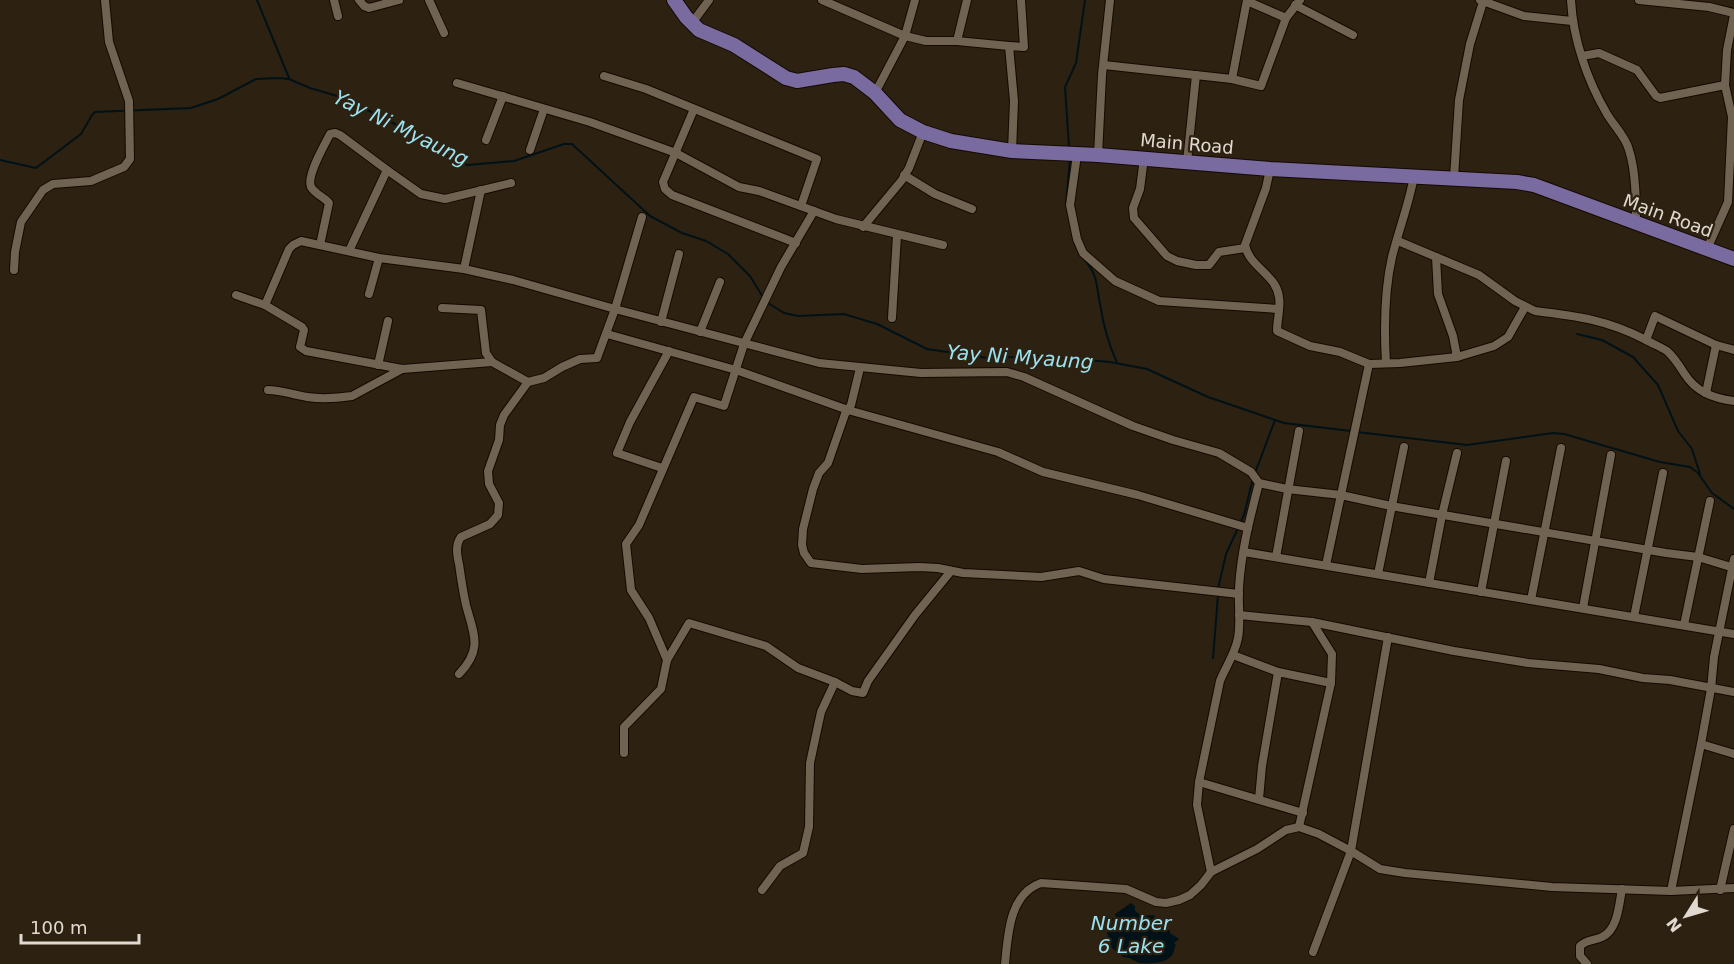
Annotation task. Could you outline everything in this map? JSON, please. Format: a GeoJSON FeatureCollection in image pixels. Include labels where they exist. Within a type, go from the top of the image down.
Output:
{"type":"FeatureCollection","features":[{"type":"Feature","properties":{"kind":"main road","name":"Main Road"},"geometry":{"type":"LineString","coordinates":[[674,0],[692,23],[709,35],[734,45],[786,78],[806,81],[844,74],[854,77],[875,93],[900,120],[923,132],[951,141],[1012,151],[1098,154],[1270,169],[1499,180],[1534,185],[1734,259]]}},
{"type":"Feature","properties":{"kind":"street"},"geometry":{"type":"LineString","coordinates":[[14,270],[21,222],[43,190],[53,184],[91,181],[124,167],[130,159],[129,101],[109,42],[105,0]]}},
{"type":"Feature","properties":{"kind":"street"},"geometry":{"type":"LineString","coordinates":[[334,0],[338,16]]}},
{"type":"Feature","properties":{"kind":"street"},"geometry":{"type":"LineString","coordinates":[[359,0],[369,8],[399,0]]}},
{"type":"Feature","properties":{"kind":"street"},"geometry":{"type":"LineString","coordinates":[[429,0],[444,33]]}},
{"type":"Feature","properties":{"kind":"street"},"geometry":{"type":"LineString","coordinates":[[692,23],[709,0]]}},
{"type":"Feature","properties":{"kind":"street"},"geometry":{"type":"LineString","coordinates":[[822,0],[905,36],[926,41],[957,41],[1024,47],[1021,0]]}},
{"type":"Feature","properties":{"kind":"street"},"geometry":{"type":"LineString","coordinates":[[875,93],[905,36],[915,0]]}},
{"type":"Feature","properties":{"kind":"street"},"geometry":{"type":"LineString","coordinates":[[957,41],[967,0]]}},
{"type":"Feature","properties":{"kind":"street"},"geometry":{"type":"LineString","coordinates":[[1098,154],[1110,0]]}},
{"type":"Feature","properties":{"kind":"street"},"geometry":{"type":"LineString","coordinates":[[1232,79],[1247,0],[1286,18]]}},
{"type":"Feature","properties":{"kind":"street"},"geometry":{"type":"LineString","coordinates":[[1572,0],[1572,21],[1597,96],[1630,151],[1636,224]]}},
{"type":"Feature","properties":{"kind":"street"},"geometry":{"type":"LineString","coordinates":[[1639,0],[1708,7],[1734,14],[1727,50],[1725,85],[1733,117],[1731,202],[1707,249]]}},
{"type":"Feature","properties":{"kind":"street"},"geometry":{"type":"LineString","coordinates":[[1454,178],[1459,100],[1481,1],[1524,16],[1572,21]]}},
{"type":"Feature","properties":{"kind":"street"},"geometry":{"type":"LineString","coordinates":[[1104,65],[1232,79],[1261,86],[1286,18],[1298,2],[1353,35]]}},
{"type":"Feature","properties":{"kind":"street"},"geometry":{"type":"LineString","coordinates":[[1009,46],[1014,101],[1012,151]]}},
{"type":"Feature","properties":{"kind":"street"},"geometry":{"type":"LineString","coordinates":[[1582,56],[1599,53],[1637,70],[1656,96],[1660,98],[1725,85]]}},
{"type":"Feature","properties":{"kind":"street"},"geometry":{"type":"LineString","coordinates":[[1186,162],[1196,75]]}},
{"type":"Feature","properties":{"kind":"street"},"geometry":{"type":"LineString","coordinates":[[604,76],[646,89],[817,159],[801,206]]}},
{"type":"Feature","properties":{"kind":"street"},"geometry":{"type":"LineString","coordinates":[[457,83],[590,122],[676,153],[739,187],[759,191],[863,227],[943,245]]}},
{"type":"Feature","properties":{"kind":"street"},"geometry":{"type":"LineString","coordinates":[[486,140],[502,96]]}},
{"type":"Feature","properties":{"kind":"street"},"geometry":{"type":"LineString","coordinates":[[530,150],[544,109]]}},
{"type":"Feature","properties":{"kind":"street"},"geometry":{"type":"LineString","coordinates":[[694,109],[663,183],[665,189],[672,195],[796,243]]}},
{"type":"Feature","properties":{"kind":"street"},"geometry":{"type":"LineString","coordinates":[[863,227],[904,175],[923,132]]}},
{"type":"Feature","properties":{"kind":"street"},"geometry":{"type":"LineString","coordinates":[[320,245],[329,203],[315,191],[310,182],[330,134],[340,135],[421,194],[445,199],[511,183]]}},
{"type":"Feature","properties":{"kind":"street"},"geometry":{"type":"LineString","coordinates":[[1077,155],[1070,205],[1077,239],[1083,253],[1114,281],[1159,301],[1278,309]]}},
{"type":"Feature","properties":{"kind":"street"},"geometry":{"type":"LineString","coordinates":[[1144,158],[1140,189],[1133,208],[1134,218],[1167,256],[1186,263],[1209,266],[1220,252],[1245,248]]}},
{"type":"Feature","properties":{"kind":"street"},"geometry":{"type":"LineString","coordinates":[[1270,169],[1266,188],[1245,248],[1252,262],[1275,286],[1279,297],[1277,331],[1310,346],[1340,352],[1369,364],[1457,357],[1501,343],[1508,337],[1525,307]]}},
{"type":"Feature","properties":{"kind":"street"},"geometry":{"type":"LineString","coordinates":[[349,251],[387,170]]}},
{"type":"Feature","properties":{"kind":"street"},"geometry":{"type":"LineString","coordinates":[[904,175],[935,194],[972,209]]}},
{"type":"Feature","properties":{"kind":"street"},"geometry":{"type":"LineString","coordinates":[[1386,363],[1384,319],[1392,256],[1398,241],[1414,176]]}},
{"type":"Feature","properties":{"kind":"street"},"geometry":{"type":"LineString","coordinates":[[464,269],[481,190]]}},
{"type":"Feature","properties":{"kind":"street"},"geometry":{"type":"LineString","coordinates":[[667,660],[649,618],[631,590],[626,544],[639,525],[694,397],[724,406],[744,344],[765,297],[814,211]]}},
{"type":"Feature","properties":{"kind":"street"},"geometry":{"type":"LineString","coordinates":[[459,674],[472,658],[475,639],[462,583],[457,544],[460,537],[490,524],[498,515],[499,503],[489,484],[488,471],[499,440],[500,425],[528,382],[543,378],[580,359],[597,358],[615,309],[642,217]]}},
{"type":"Feature","properties":{"kind":"street"},"geometry":{"type":"LineString","coordinates":[[892,318],[897,235]]}},
{"type":"Feature","properties":{"kind":"street"},"geometry":{"type":"LineString","coordinates":[[265,305],[289,249],[293,244],[301,241],[379,258],[464,269],[513,280],[819,363],[921,373],[1007,372],[1024,377],[1133,426],[1219,453],[1251,472],[1259,483],[1287,489],[1341,495],[1391,506],[1698,557],[1733,565],[1714,657],[1701,744],[1671,891]]}},
{"type":"Feature","properties":{"kind":"street"},"geometry":{"type":"LineString","coordinates":[[1398,241],[1479,275],[1525,307],[1535,311],[1601,321],[1646,340],[1671,355],[1694,386],[1721,399],[1734,398]]}},
{"type":"Feature","properties":{"kind":"street"},"geometry":{"type":"LineString","coordinates":[[661,322],[679,254]]}},
{"type":"Feature","properties":{"kind":"street"},"geometry":{"type":"LineString","coordinates":[[1436,257],[1438,294],[1453,336],[1457,357]]}},
{"type":"Feature","properties":{"kind":"street"},"geometry":{"type":"LineString","coordinates":[[369,294],[379,258]]}},
{"type":"Feature","properties":{"kind":"street"},"geometry":{"type":"LineString","coordinates":[[700,332],[720,282]]}},
{"type":"Feature","properties":{"kind":"street"},"geometry":{"type":"LineString","coordinates":[[236,295],[265,305],[302,327],[304,330],[300,347],[303,350],[402,369],[492,362]]}},
{"type":"Feature","properties":{"kind":"street"},"geometry":{"type":"LineString","coordinates":[[442,308],[482,310],[484,348],[492,362],[528,382]]}},
{"type":"Feature","properties":{"kind":"street"},"geometry":{"type":"LineString","coordinates":[[1646,340],[1655,316],[1716,345],[1734,350]]}},
{"type":"Feature","properties":{"kind":"street"},"geometry":{"type":"LineString","coordinates":[[378,365],[388,321]]}},
{"type":"Feature","properties":{"kind":"street"},"geometry":{"type":"LineString","coordinates":[[607,333],[736,370],[848,410],[998,452],[1043,472],[1138,495],[1248,528]]}},
{"type":"Feature","properties":{"kind":"street"},"geometry":{"type":"LineString","coordinates":[[1706,393],[1716,345]]}},
{"type":"Feature","properties":{"kind":"street"},"geometry":{"type":"LineString","coordinates":[[662,468],[617,453],[630,422],[669,351]]}},
{"type":"Feature","properties":{"kind":"street"},"geometry":{"type":"LineString","coordinates":[[1326,565],[1369,364]]}},
{"type":"Feature","properties":{"kind":"street"},"geometry":{"type":"LineString","coordinates":[[860,368],[848,410],[828,463],[819,473],[813,489],[803,529],[802,545],[811,563],[862,569],[919,567],[963,573],[1041,577],[1079,571],[1104,579],[1239,594]]}},
{"type":"Feature","properties":{"kind":"street"},"geometry":{"type":"LineString","coordinates":[[268,390],[282,390],[308,397],[343,398],[352,396],[402,369]]}},
{"type":"Feature","properties":{"kind":"street"},"geometry":{"type":"LineString","coordinates":[[1276,557],[1299,431]]}},
{"type":"Feature","properties":{"kind":"street"},"geometry":{"type":"LineString","coordinates":[[1378,574],[1404,447]]}},
{"type":"Feature","properties":{"kind":"street"},"geometry":{"type":"LineString","coordinates":[[1531,600],[1561,448]]}},
{"type":"Feature","properties":{"kind":"street"},"geometry":{"type":"LineString","coordinates":[[1430,583],[1442,515],[1457,453]]}},
{"type":"Feature","properties":{"kind":"street"},"geometry":{"type":"LineString","coordinates":[[1583,608],[1611,455]]}},
{"type":"Feature","properties":{"kind":"street"},"geometry":{"type":"LineString","coordinates":[[1481,592],[1506,461]]}},
{"type":"Feature","properties":{"kind":"street"},"geometry":{"type":"LineString","coordinates":[[1634,617],[1663,473]]}},
{"type":"Feature","properties":{"kind":"street"},"geometry":{"type":"LineString","coordinates":[[1211,872],[1198,819],[1199,782],[1221,681],[1238,638],[1239,594],[1244,552],[1259,483]]}},
{"type":"Feature","properties":{"kind":"street"},"geometry":{"type":"LineString","coordinates":[[1684,625],[1710,501]]}},
{"type":"Feature","properties":{"kind":"street"},"geometry":{"type":"LineString","coordinates":[[1244,552],[1734,634]]}},
{"type":"Feature","properties":{"kind":"street"},"geometry":{"type":"LineString","coordinates":[[624,753],[624,727],[661,688],[667,660],[689,623],[766,646],[798,668],[852,691],[863,693],[868,681],[951,571]]}},
{"type":"Feature","properties":{"kind":"street"},"geometry":{"type":"LineString","coordinates":[[1239,615],[1312,622],[1528,663],[1599,669],[1734,692]]}},
{"type":"Feature","properties":{"kind":"street"},"geometry":{"type":"LineString","coordinates":[[1299,827],[1331,683],[1332,654],[1312,622]]}},
{"type":"Feature","properties":{"kind":"street"},"geometry":{"type":"LineString","coordinates":[[1313,952],[1351,850],[1388,637]]}},
{"type":"Feature","properties":{"kind":"street"},"geometry":{"type":"LineString","coordinates":[[1233,655],[1278,672],[1331,683]]}},
{"type":"Feature","properties":{"kind":"street"},"geometry":{"type":"LineString","coordinates":[[1259,799],[1262,766],[1278,672]]}},
{"type":"Feature","properties":{"kind":"street"},"geometry":{"type":"LineString","coordinates":[[762,890],[780,866],[803,853],[809,827],[810,763],[821,712],[834,682]]}},
{"type":"Feature","properties":{"kind":"street"},"geometry":{"type":"LineString","coordinates":[[1701,744],[1734,754]]}},
{"type":"Feature","properties":{"kind":"street"},"geometry":{"type":"LineString","coordinates":[[1199,782],[1303,813]]}},
{"type":"Feature","properties":{"kind":"street"},"geometry":{"type":"LineString","coordinates":[[1005,964],[1008,930],[1023,893],[1032,886],[1041,883],[1126,890],[1156,902],[1166,903],[1190,895],[1202,885],[1211,872],[1257,849],[1286,830],[1299,827],[1351,850],[1380,868],[1405,873],[1505,884],[1671,891],[1734,888]]}},
{"type":"Feature","properties":{"kind":"street"},"geometry":{"type":"LineString","coordinates":[[1720,890],[1734,829]]}},
{"type":"Feature","properties":{"kind":"street"},"geometry":{"type":"LineString","coordinates":[[1587,964],[1579,952],[1580,946],[1589,940],[1601,938],[1610,931],[1622,889]]}},
{"type":"Feature","properties":{"kind":"water","name":"Number 6 Lake"},"geometry":{"type":"Polygon","coordinates":[[[1131,903],[1135,906],[1135,911],[1142,916],[1154,915],[1156,923],[1170,930],[1170,933],[1179,939],[1174,943],[1176,945],[1174,952],[1168,959],[1154,963],[1140,963],[1123,957],[1112,948],[1107,933],[1113,922],[1112,918],[1115,918],[1115,914],[1131,903]]]}},
{"type":"Feature","properties":{"kind":"waterway"},"geometry":{"type":"LineString","coordinates":[[257,0],[289,78]]}},
{"type":"Feature","properties":{"kind":"waterway"},"geometry":{"type":"LineString","coordinates":[[1069,147],[1065,87],[1076,63],[1085,0]]}},
{"type":"Feature","properties":{"kind":"waterway","name":"Yay Ni Myaung"},"geometry":{"type":"LineString","coordinates":[[0,160],[36,168],[81,134],[95,112],[191,108],[218,99],[256,79],[289,79],[344,98],[426,140],[454,161],[468,165],[514,161],[564,144],[572,144],[650,216],[682,233],[706,241],[728,254],[750,276],[764,299]]}},
{"type":"Feature","properties":{"kind":"waterway"},"geometry":{"type":"LineString","coordinates":[[1066,204],[1070,159]]}},
{"type":"Feature","properties":{"kind":"waterway"},"geometry":{"type":"LineString","coordinates":[[1085,260],[1094,276],[1101,312],[1117,363]]}},
{"type":"Feature","properties":{"kind":"waterway","name":"Yay Ni Myaung"},"geometry":{"type":"LineString","coordinates":[[768,303],[784,313],[798,316],[844,314],[877,324],[927,349],[988,358],[1038,356],[1110,362],[1147,369],[1208,397],[1284,423],[1351,431]]}},
{"type":"Feature","properties":{"kind":"waterway"},"geometry":{"type":"LineString","coordinates":[[1577,334],[1602,340],[1633,357],[1658,385],[1678,431],[1692,449],[1700,474]]}},
{"type":"Feature","properties":{"kind":"waterway"},"geometry":{"type":"LineString","coordinates":[[1255,473],[1275,420]]}},
{"type":"Feature","properties":{"kind":"waterway","name":"Yay Ni Myaung"},"geometry":{"type":"LineString","coordinates":[[1357,432],[1467,445],[1553,433],[1564,434],[1660,462],[1690,467],[1698,473],[1712,493],[1734,509]]}},
{"type":"Feature","properties":{"kind":"waterway"},"geometry":{"type":"LineString","coordinates":[[1218,589],[1226,554],[1244,515],[1253,478]]}},
{"type":"Feature","properties":{"kind":"waterway"},"geometry":{"type":"LineString","coordinates":[[1213,658],[1218,595]]}}]}
